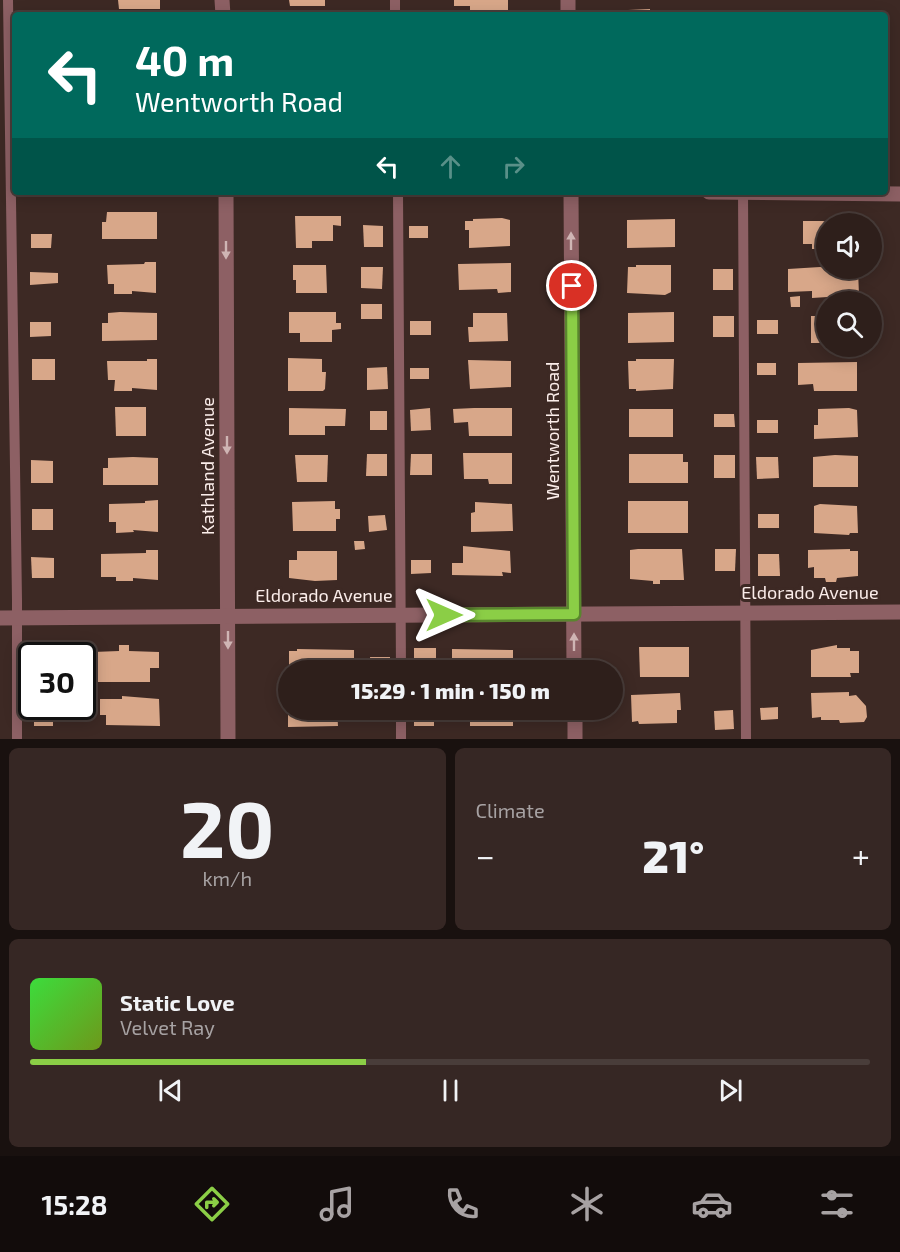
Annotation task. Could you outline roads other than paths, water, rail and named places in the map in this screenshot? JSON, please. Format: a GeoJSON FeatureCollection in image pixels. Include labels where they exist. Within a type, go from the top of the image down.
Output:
{"type":"FeatureCollection","features":[{"type":"Feature","properties":{"kind":"street","name":"Kathland Avenue"},"geometry":{"type":"LineString","coordinates":[[226,195],[228,739]]}},
{"type":"Feature","properties":{"kind":"street","name":"Wentworth Road"},"geometry":{"type":"LineString","coordinates":[[571,195],[574,660]]}},
{"type":"Feature","properties":{"kind":"street","name":"Eldorado Avenue"},"geometry":{"type":"LineString","coordinates":[[0,618],[900,612]]}},
{"type":"Feature","properties":{"kind":"street"},"geometry":{"type":"LineString","coordinates":[[575,720],[575,739]]}},
{"type":"Feature","properties":{"kind":"lane"},"geometry":{"type":"LineString","coordinates":[[8,0],[17,618],[16,739]]}},
{"type":"Feature","properties":{"kind":"lane"},"geometry":{"type":"LineString","coordinates":[[399,195],[401,660]]}},
{"type":"Feature","properties":{"kind":"lane"},"geometry":{"type":"LineString","coordinates":[[743,195],[746,739]]}},
{"type":"Feature","properties":{"kind":"lane"},"geometry":{"type":"LineString","coordinates":[[401,720],[401,739]]}}]}
